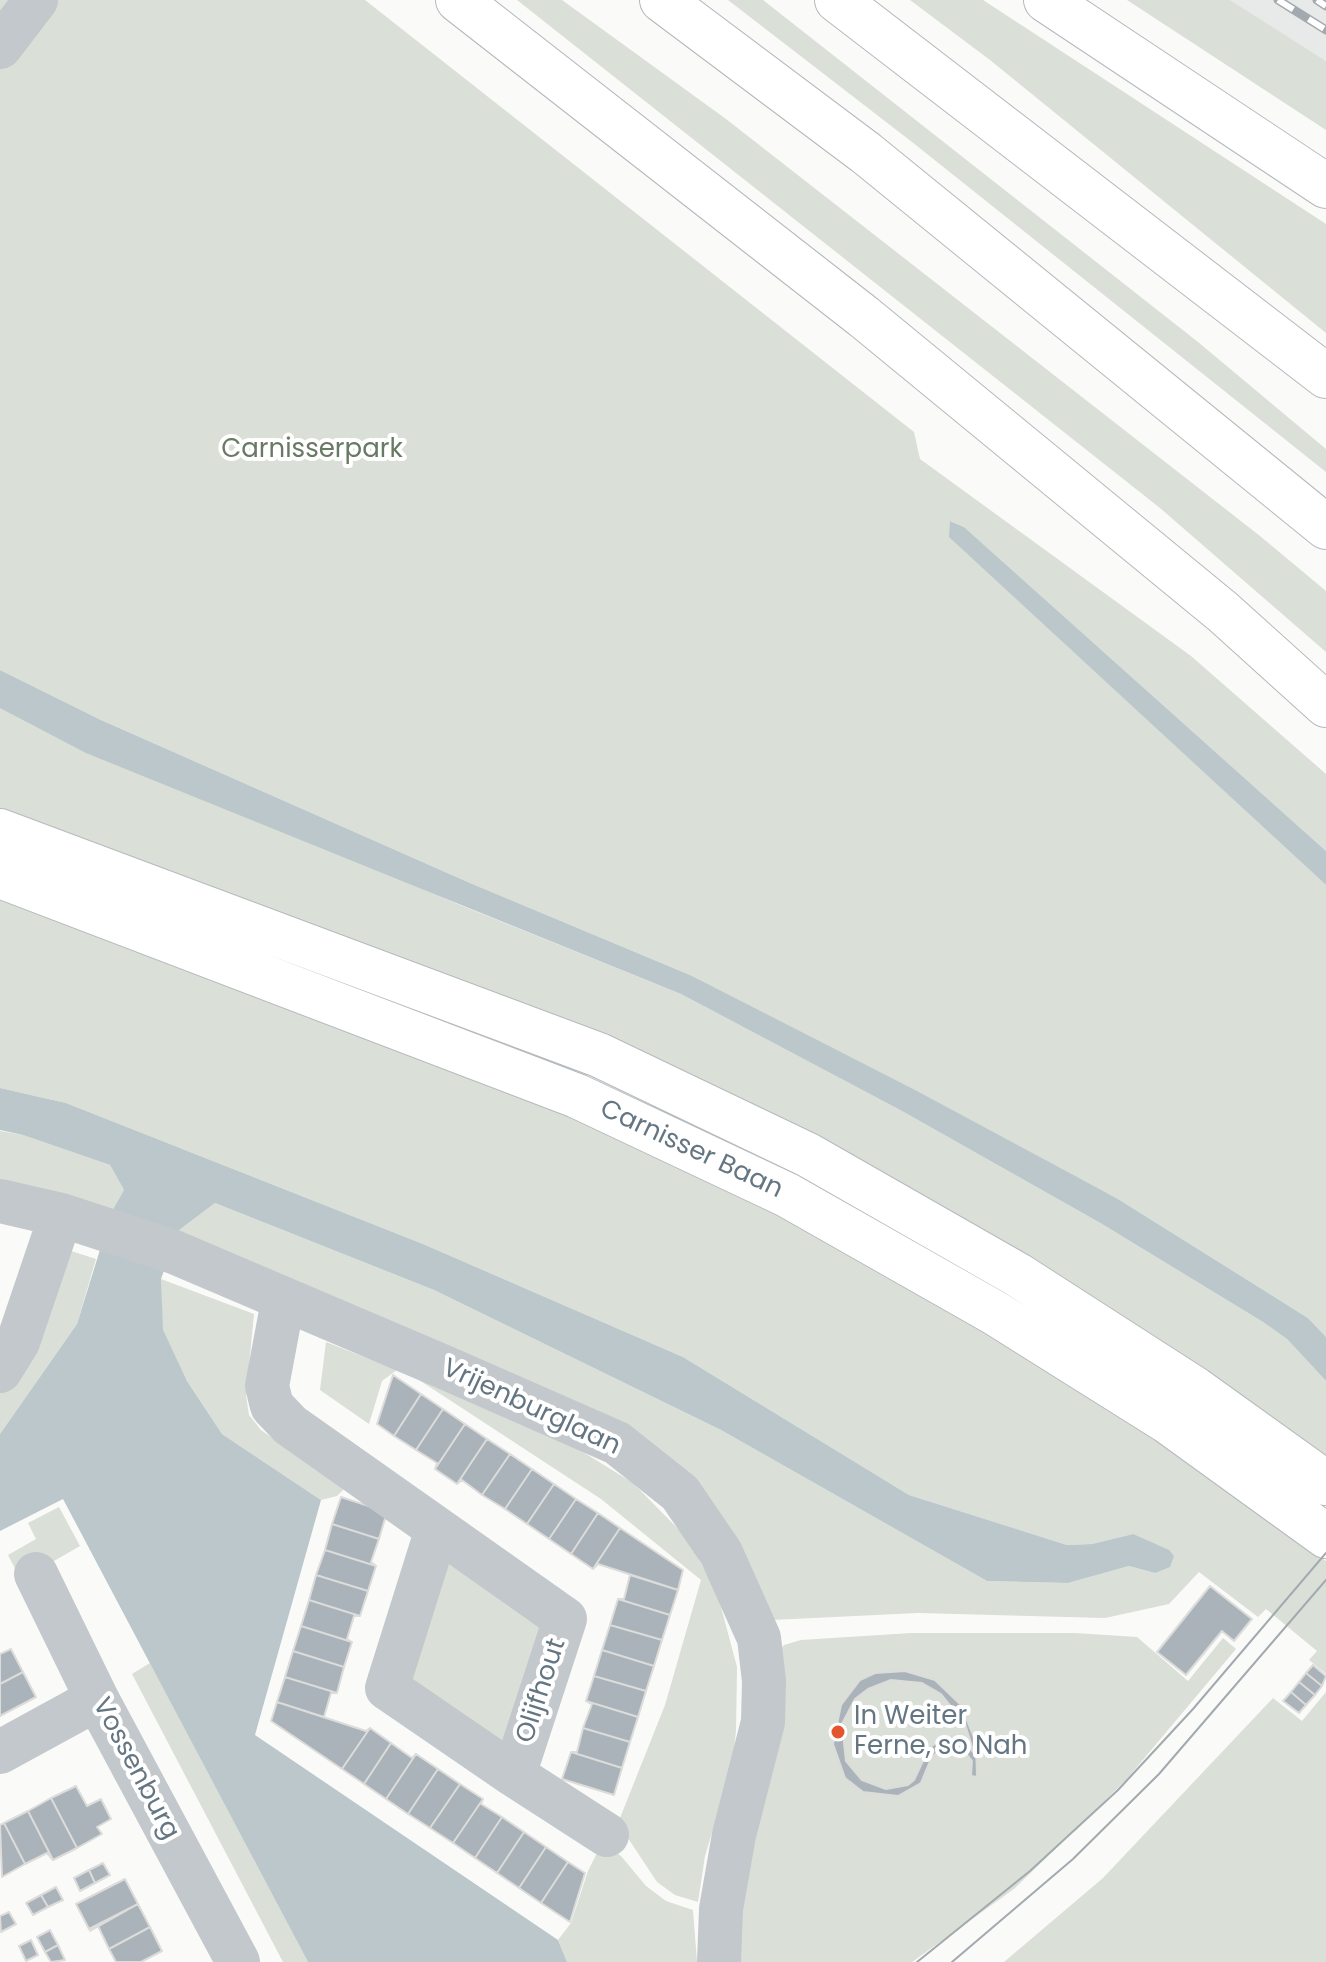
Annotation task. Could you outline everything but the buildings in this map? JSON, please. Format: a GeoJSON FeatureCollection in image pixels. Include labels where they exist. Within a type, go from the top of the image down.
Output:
{"type":"FeatureCollection","features":[{"type":"Feature","properties":{"kind":"main road"},"geometry":{"type":"LineString","coordinates":[[458,0],[864,317],[1223,612],[1326,705]]}},
{"type":"Feature","properties":{"kind":"main road"},"geometry":{"type":"LineString","coordinates":[[662,0],[866,153],[1326,527]]}},
{"type":"Feature","properties":{"kind":"main road"},"geometry":{"type":"LineString","coordinates":[[837,0],[1326,376]]}},
{"type":"Feature","properties":{"kind":"main road"},"geometry":{"type":"LineString","coordinates":[[1046,0],[1326,186]]}},
{"type":"Feature","properties":{"kind":"main road","name":"Carnisser Baan"},"geometry":{"type":"LineString","coordinates":[[0,831],[599,1055],[808,1155],[1018,1275],[1195,1389],[1326,1483]]}},
{"type":"Feature","properties":{"kind":"main road","name":"Carnisser Baan"},"geometry":{"type":"LineString","coordinates":[[0,876],[577,1096],[787,1195],[995,1313],[1154,1413],[1326,1536]]}},
{"type":"Feature","properties":{"kind":"street"},"geometry":{"type":"LineString","coordinates":[[0,47],[36,0]]}},
{"type":"Feature","properties":{"kind":"street","name":"Vrijenburglaan"},"geometry":{"type":"LineString","coordinates":[[0,1201],[61,1215],[174,1252],[617,1443],[680,1493],[721,1553],[759,1638],[764,1681],[763,1722],[734,1835],[721,1909],[719,1962]]}},
{"type":"Feature","properties":{"kind":"street"},"geometry":{"type":"LineString","coordinates":[[0,1371],[18,1342],[61,1215]]}},
{"type":"Feature","properties":{"kind":"street","name":"Olijfhout"},"geometry":{"type":"LineString","coordinates":[[283,1301],[267,1386],[272,1406],[290,1425],[565,1619],[514,1775]]}},
{"type":"Feature","properties":{"kind":"street","name":"Olijfhout"},"geometry":{"type":"LineString","coordinates":[[437,1529],[387,1688],[607,1835]]}},
{"type":"Feature","properties":{"kind":"street","name":"Vossenburg"},"geometry":{"type":"LineString","coordinates":[[36,1574],[97,1699],[238,1962]]}},
{"type":"Feature","properties":{"kind":"street"},"geometry":{"type":"LineString","coordinates":[[0,1752],[97,1699]]}},
{"type":"Feature","properties":{"kind":"shaded area"},"geometry":{"type":"Polygon","coordinates":[[[1230,0],[1326,0],[1326,61],[1264,22],[1230,0]]]}},
{"type":"Feature","properties":{"kind":"shaded area"},"geometry":{"type":"Polygon","coordinates":[[[950,521],[964,527],[1326,851],[1326,885],[949,537],[950,521]]]}},
{"type":"Feature","properties":{"kind":"shaded area"},"geometry":{"type":"Polygon","coordinates":[[[0,670],[101,720],[470,883],[690,975],[915,1090],[1118,1199],[1308,1318],[1326,1337],[1326,1381],[1287,1339],[1263,1322],[1102,1224],[902,1111],[681,994],[86,753],[0,708],[0,670]]]}},
{"type":"Feature","properties":{"kind":"shaded area"},"geometry":{"type":"Polygon","coordinates":[[[0,1088],[66,1103],[423,1244],[683,1357],[909,1495],[1067,1545],[1092,1544],[1133,1534],[1169,1550],[1174,1556],[1170,1567],[1155,1573],[1129,1566],[1068,1583],[987,1581],[721,1430],[434,1290],[215,1203],[178,1231],[161,1279],[163,1330],[187,1381],[222,1434],[321,1500],[255,1735],[558,1940],[567,1962],[308,1962],[63,1499],[0,1531],[0,1434],[77,1324],[112,1211],[124,1190],[110,1165],[0,1130],[0,1088]]]}},
{"type":"Feature","properties":{"kind":"green space","name":"Carnisserpark"},"geometry":{"type":"Polygon","coordinates":[[[0,0],[365,0],[914,432],[920,459],[1191,656],[1326,774],[1326,851],[964,527],[951,521],[950,537],[1326,885],[1326,1337],[1308,1318],[1118,1199],[690,975],[470,883],[101,720],[0,670],[0,0]]]}},
{"type":"Feature","properties":{"kind":"green space"},"geometry":{"type":"Polygon","coordinates":[[[517,0],[562,0],[726,119],[1260,536],[1326,591],[1326,652],[1160,508],[517,0]]]}},
{"type":"Feature","properties":{"kind":"green space"},"geometry":{"type":"Polygon","coordinates":[[[728,0],[763,0],[1198,342],[1326,449],[1326,472],[912,142],[728,0]]]}},
{"type":"Feature","properties":{"kind":"green space"},"geometry":{"type":"Polygon","coordinates":[[[910,0],[983,0],[1326,224],[1326,333],[990,60],[910,0]]]}},
{"type":"Feature","properties":{"kind":"green space"},"geometry":{"type":"Polygon","coordinates":[[[1127,0],[1230,0],[1326,61],[1326,130],[1127,0]]]}},
{"type":"Feature","properties":{"kind":"green space"},"geometry":{"type":"Polygon","coordinates":[[[0,707],[460,905],[681,994],[902,1111],[1102,1224],[1263,1322],[1287,1339],[1326,1381],[1326,1478],[885,1196],[0,823],[0,707]]]}},
{"type":"Feature","properties":{"kind":"green space"},"geometry":{"type":"Polygon","coordinates":[[[0,893],[438,1056],[769,1208],[1014,1347],[1154,1436],[1326,1561],[1326,1674],[1309,1660],[1317,1651],[1266,1609],[1258,1617],[1199,1572],[1169,1604],[1105,1618],[918,1613],[771,1620],[724,1525],[178,1231],[215,1203],[434,1290],[721,1430],[987,1581],[1068,1583],[1129,1566],[1155,1573],[1133,1534],[1092,1544],[1067,1545],[909,1495],[683,1357],[423,1244],[66,1103],[0,1088],[0,893]]]}},
{"type":"Feature","properties":{"kind":"green space"},"geometry":{"type":"Polygon","coordinates":[[[0,1131],[23,1135],[110,1165],[124,1190],[112,1211],[0,1192],[0,1131]]]}},
{"type":"Feature","properties":{"kind":"green space"},"geometry":{"type":"Polygon","coordinates":[[[65,1249],[96,1259],[77,1324],[0,1434],[0,1389],[65,1249]]]}},
{"type":"Feature","properties":{"kind":"green space"},"geometry":{"type":"Polygon","coordinates":[[[161,1279],[254,1314],[246,1396],[249,1415],[261,1430],[344,1489],[337,1496],[321,1500],[222,1434],[187,1381],[162,1330],[161,1279]]]}},
{"type":"Feature","properties":{"kind":"green space"},"geometry":{"type":"Polygon","coordinates":[[[326,1342],[397,1370],[382,1381],[369,1424],[320,1390],[326,1342]]]}},
{"type":"Feature","properties":{"kind":"green space"},"geometry":{"type":"Polygon","coordinates":[[[416,1378],[570,1444],[633,1483],[687,1538],[717,1592],[737,1667],[736,1731],[732,1766],[705,1856],[698,1902],[675,1895],[657,1882],[618,1823],[665,1705],[701,1580],[601,1499],[416,1378]]]}},
{"type":"Feature","properties":{"kind":"green space"},"geometry":{"type":"Polygon","coordinates":[[[59,1507],[80,1546],[21,1580],[8,1555],[36,1539],[28,1523],[59,1507]]]}},
{"type":"Feature","properties":{"kind":"green space"},"geometry":{"type":"Polygon","coordinates":[[[446,1556],[548,1618],[507,1738],[497,1742],[409,1681],[446,1556]]]}},
{"type":"Feature","properties":{"kind":"green space"},"geometry":{"type":"Polygon","coordinates":[[[911,1633],[1075,1633],[1137,1637],[1188,1681],[1223,1638],[1236,1649],[1126,1780],[1014,1889],[912,1962],[733,1962],[774,1656],[784,1645],[801,1640],[911,1633]],[[905,1671],[875,1673],[860,1680],[841,1705],[833,1744],[845,1778],[863,1792],[898,1796],[921,1783],[931,1759],[941,1748],[960,1746],[972,1761],[971,1776],[977,1777],[976,1743],[961,1705],[935,1680],[905,1671]]]}},
{"type":"Feature","properties":{"kind":"green space"},"geometry":{"type":"Polygon","coordinates":[[[150,1663],[308,1962],[283,1962],[132,1674],[150,1663]]]}},
{"type":"Feature","properties":{"kind":"green space"},"geometry":{"type":"Polygon","coordinates":[[[891,1680],[922,1683],[941,1694],[965,1724],[974,1753],[962,1739],[954,1736],[941,1739],[929,1748],[914,1780],[908,1785],[886,1789],[862,1780],[846,1761],[842,1724],[855,1699],[868,1689],[891,1680]]]}},
{"type":"Feature","properties":{"kind":"green space"},"geometry":{"type":"Polygon","coordinates":[[[1326,1692],[1326,1962],[1004,1962],[1103,1878],[1273,1698],[1302,1721],[1326,1692]]]}},
{"type":"Feature","properties":{"kind":"green space"},"geometry":{"type":"Polygon","coordinates":[[[602,1843],[621,1856],[646,1886],[666,1901],[693,1910],[697,1962],[567,1962],[558,1940],[571,1923],[588,1871],[602,1843]]]}},
{"type":"Feature","properties":{"kind":"tram line"},"geometry":{"type":"LineString","coordinates":[[917,1962],[1030,1871],[1118,1790],[1193,1709],[1326,1553]]}},
{"type":"Feature","properties":{"kind":"tram line"},"geometry":{"type":"LineString","coordinates":[[952,1962],[1073,1859],[1159,1774],[1326,1580]]}},
{"type":"Feature","properties":{"kind":"railway"},"geometry":{"type":"LineString","coordinates":[[1278,0],[1326,30]]}},
{"type":"Feature","properties":{"kind":"railway"},"geometry":{"type":"LineString","coordinates":[[1317,0],[1326,6]]}},
{"type":"Feature","properties":{"kind":"place","name":"In Weiter Ferne, so Nah"},"geometry":{"type":"Point","coordinates":[838,1732]}}]}
